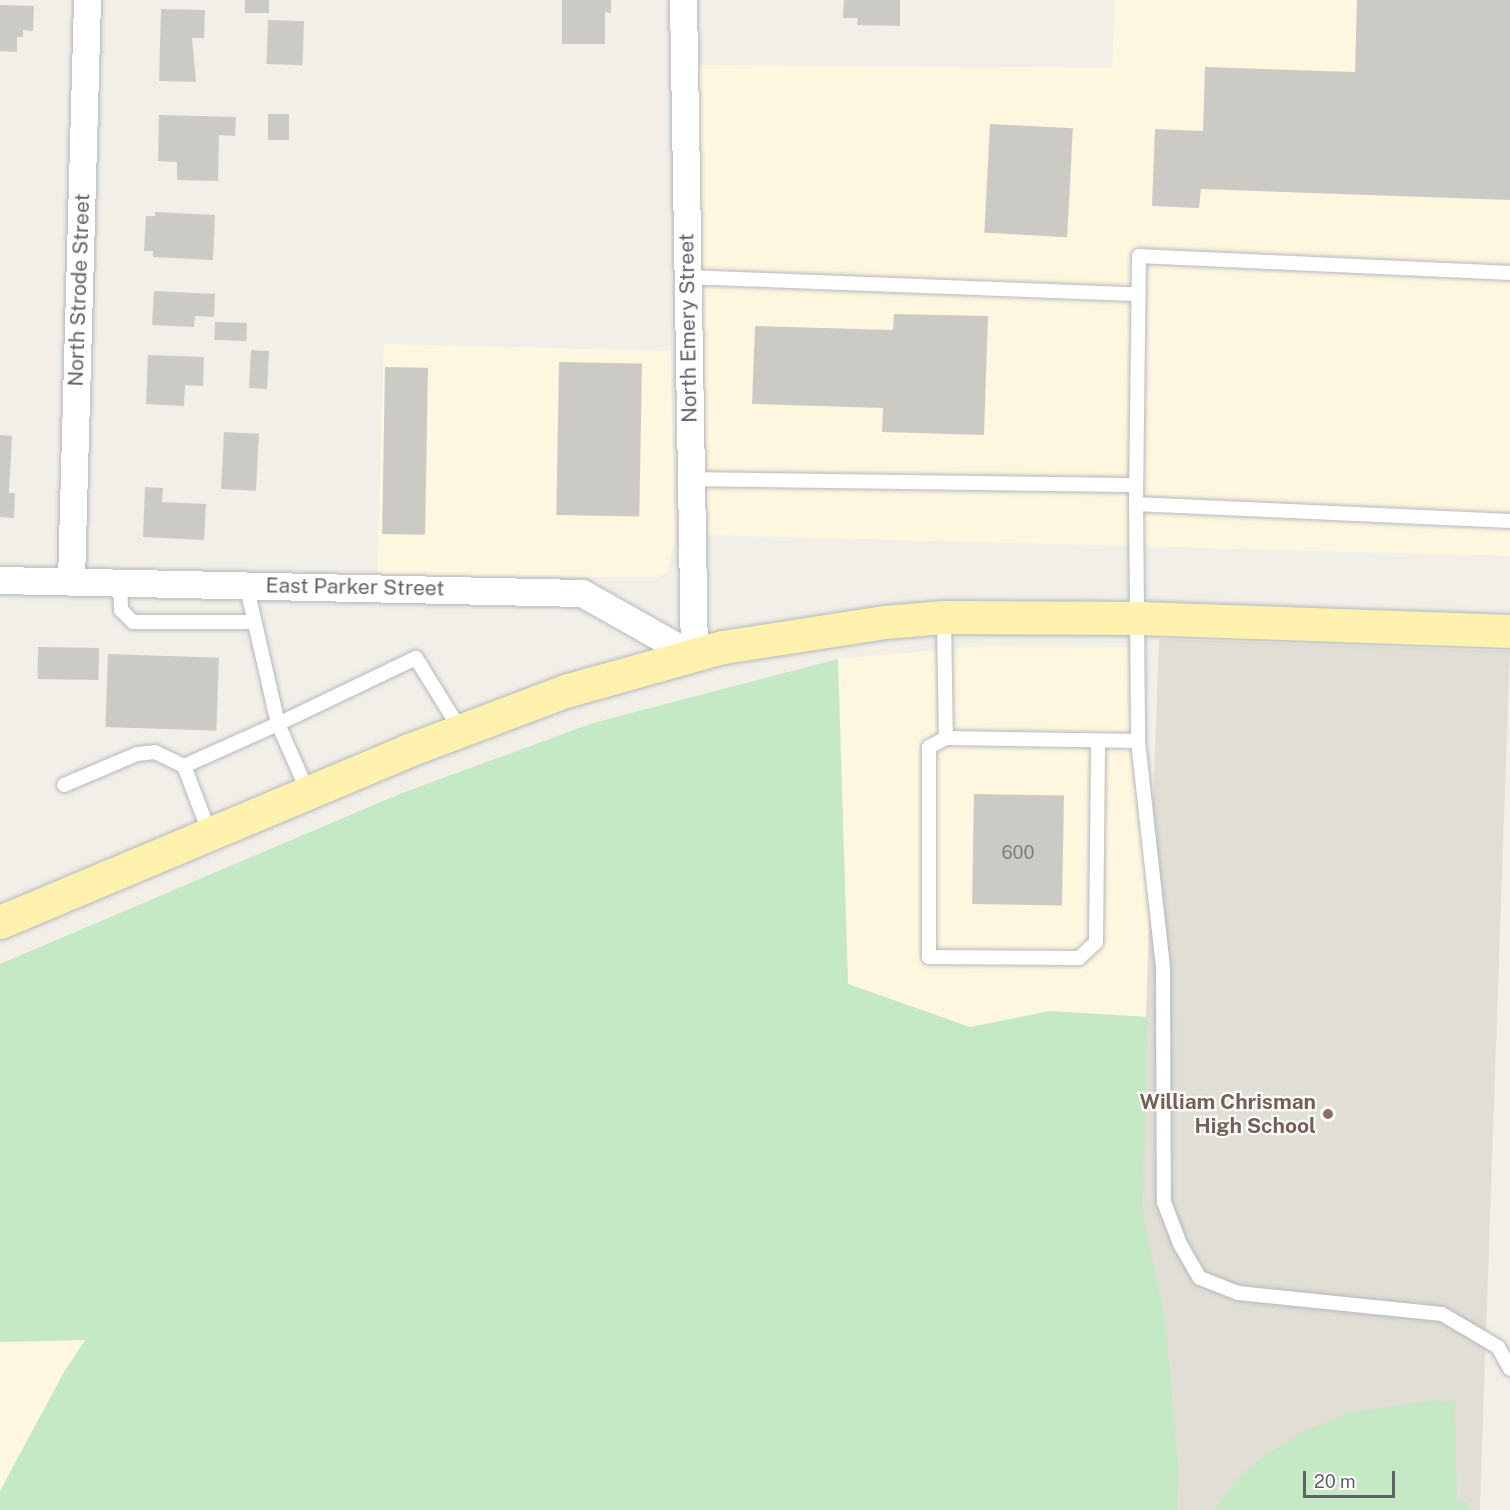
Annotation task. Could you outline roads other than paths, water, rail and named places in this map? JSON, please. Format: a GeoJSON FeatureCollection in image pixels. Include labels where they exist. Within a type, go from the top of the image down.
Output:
{"type":"FeatureCollection","features":[{"type":"Feature","properties":{"kind":"main road"},"geometry":{"type":"LineString","coordinates":[[0,922],[308,792],[565,691],[694,656],[782,637],[944,617],[1140,618],[1510,631]]}},
{"type":"Feature","properties":{"kind":"street","name":"North Strode Street"},"geometry":{"type":"LineString","coordinates":[[71,580],[87,0]]}},
{"type":"Feature","properties":{"kind":"street","name":"North Emery Street"},"geometry":{"type":"LineString","coordinates":[[683,0],[694,656]]}},
{"type":"Feature","properties":{"kind":"street","name":"East Parker Street"},"geometry":{"type":"LineString","coordinates":[[0,580],[582,593],[694,656]]}},
{"type":"Feature","properties":{"kind":"lane"},"geometry":{"type":"LineString","coordinates":[[1510,273],[1139,256],[1136,485],[1140,618],[1138,741],[1163,967],[1164,1202],[1180,1244],[1200,1278],[1238,1293],[1442,1314],[1498,1347],[1510,1369]]}},
{"type":"Feature","properties":{"kind":"lane"},"geometry":{"type":"LineString","coordinates":[[687,277],[1139,294]]}},
{"type":"Feature","properties":{"kind":"lane"},"geometry":{"type":"LineString","coordinates":[[691,479],[1136,485]]}},
{"type":"Feature","properties":{"kind":"lane"},"geometry":{"type":"LineString","coordinates":[[1136,504],[1510,520]]}},
{"type":"Feature","properties":{"kind":"lane"},"geometry":{"type":"LineString","coordinates":[[120,581],[121,610],[133,622],[254,622]]}},
{"type":"Feature","properties":{"kind":"lane"},"geometry":{"type":"LineString","coordinates":[[246,584],[278,724],[308,792]]}},
{"type":"Feature","properties":{"kind":"lane"},"geometry":{"type":"LineString","coordinates":[[944,617],[946,738]]}},
{"type":"Feature","properties":{"kind":"lane"},"geometry":{"type":"LineString","coordinates":[[184,766],[416,658],[462,731]]}},
{"type":"Feature","properties":{"kind":"lane"},"geometry":{"type":"LineString","coordinates":[[1098,741],[1096,942],[1079,958],[929,957],[929,747],[946,738],[1138,741]]}},
{"type":"Feature","properties":{"kind":"lane"},"geometry":{"type":"LineString","coordinates":[[64,785],[137,754],[155,752],[184,766],[210,834]]}},
{"type":"Feature","properties":{"kind":"place","name":"William Chrisman High School"},"geometry":{"type":"Point","coordinates":[1328,1114]}}]}
